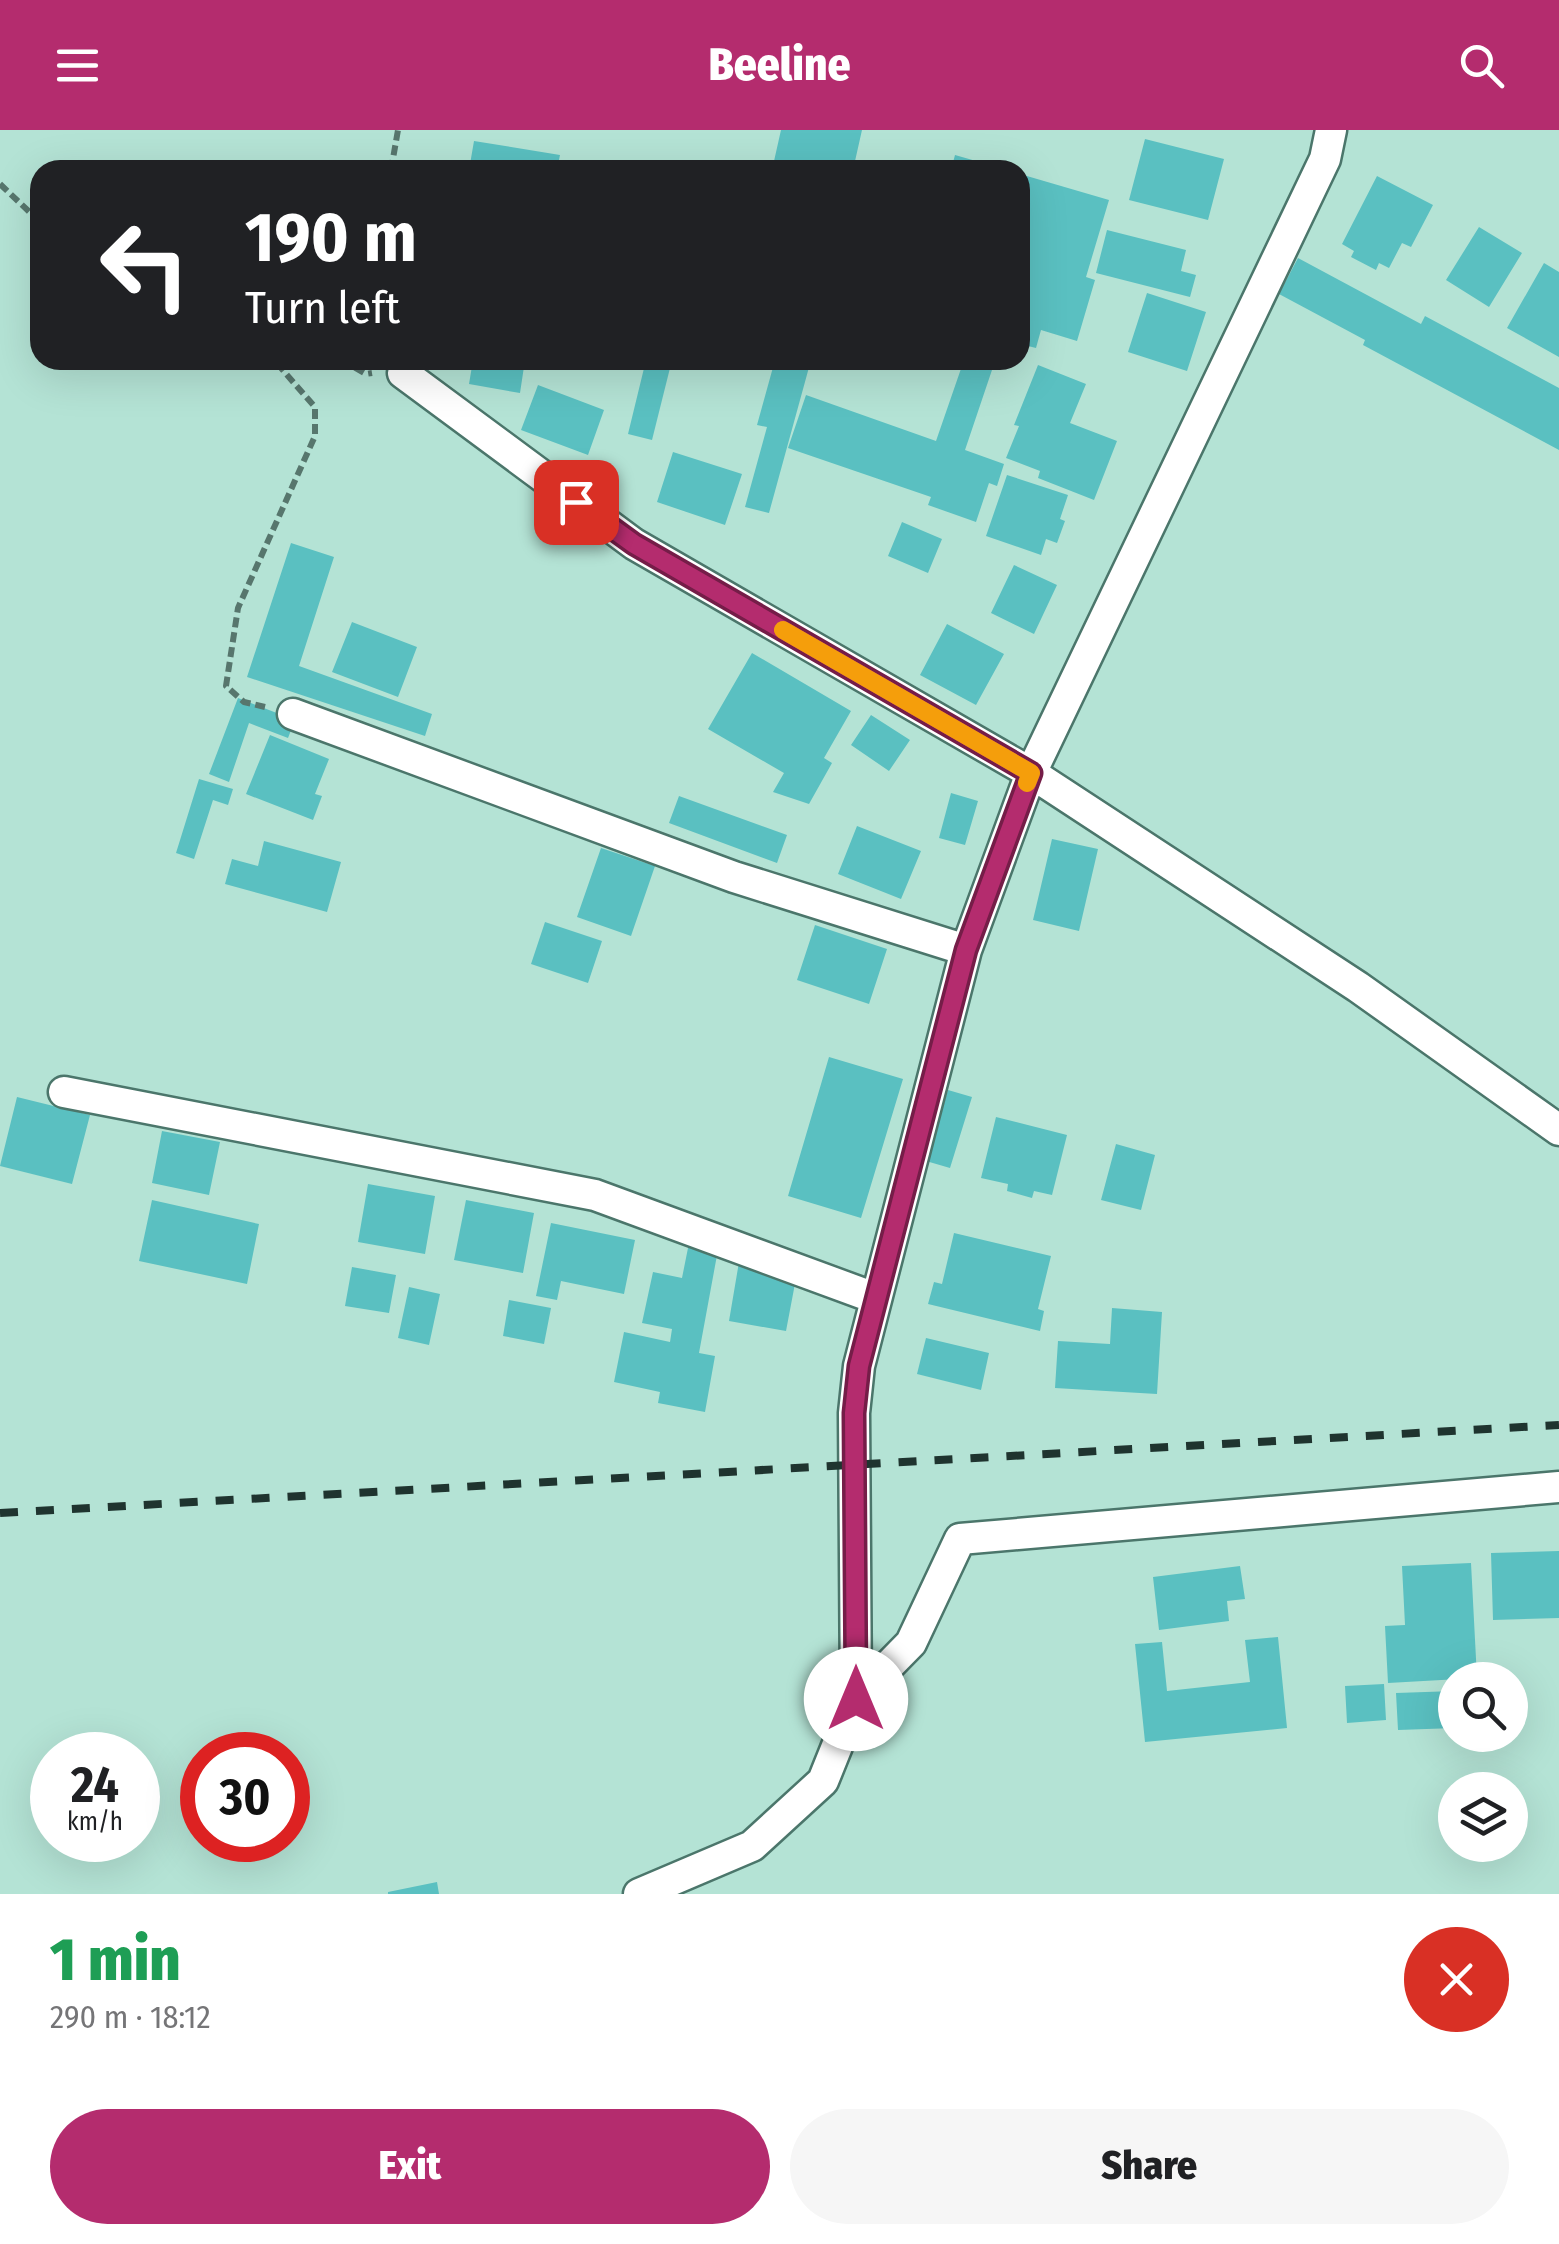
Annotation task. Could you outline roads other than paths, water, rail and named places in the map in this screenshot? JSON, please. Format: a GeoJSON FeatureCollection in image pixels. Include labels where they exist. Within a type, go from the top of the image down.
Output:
{"type":"FeatureCollection","features":[{"type":"Feature","properties":{"kind":"street"},"geometry":{"type":"LineString","coordinates":[[856,1699],[854,1413],[859,1366],[966,950],[1031,773],[1325,159],[1331,130]]}},
{"type":"Feature","properties":{"kind":"street"},"geometry":{"type":"LineString","coordinates":[[403,372],[634,544],[1031,773],[1358,987],[1559,1130]]}},
{"type":"Feature","properties":{"kind":"street"},"geometry":{"type":"LineString","coordinates":[[293,714],[734,877],[966,950]]}},
{"type":"Feature","properties":{"kind":"street"},"geometry":{"type":"LineString","coordinates":[[64,1092],[594,1195],[874,1298]]}},
{"type":"Feature","properties":{"kind":"street"},"geometry":{"type":"LineString","coordinates":[[639,1894],[752,1846],[823,1781],[856,1699],[911,1642],[960,1539],[1559,1487]]}},
{"type":"Feature","properties":{"kind":"railway"},"geometry":{"type":"LineString","coordinates":[[0,1513],[1559,1425]]}}]}
